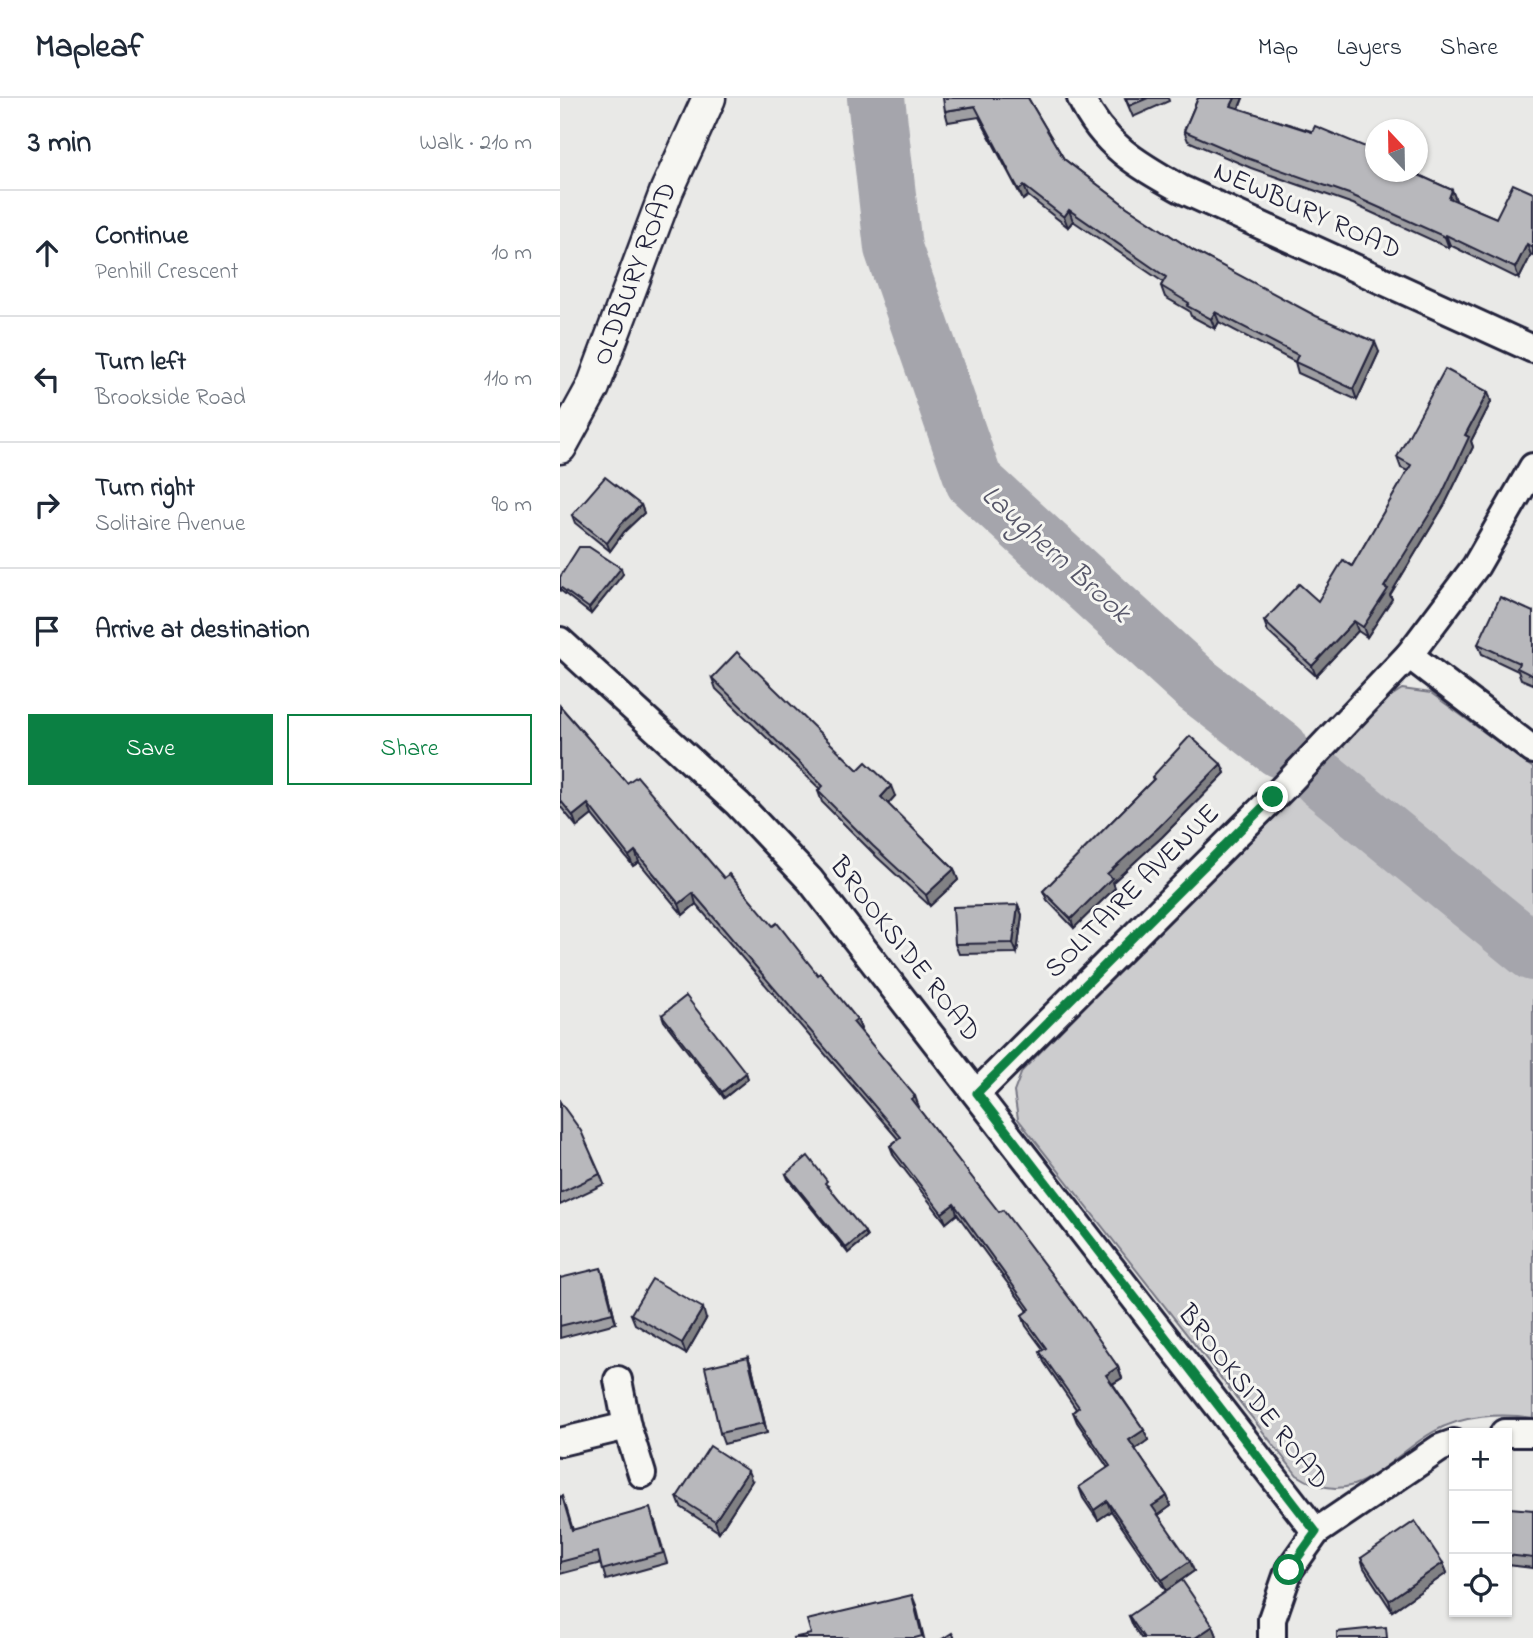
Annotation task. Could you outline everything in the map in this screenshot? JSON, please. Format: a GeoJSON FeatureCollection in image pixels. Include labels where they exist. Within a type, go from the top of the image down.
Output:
{"type":"FeatureCollection","features":[{"type":"Feature","properties":{"kind":"street","name":"OLDBURY ROAD"},"geometry":{"type":"LineString","coordinates":[[560,447],[593,387],[667,190],[709,98]]}},
{"type":"Feature","properties":{"kind":"street","name":"NEWBURY ROAD"},"geometry":{"type":"LineString","coordinates":[[1081,98],[1094,124],[1131,160],[1181,189],[1533,349]]}},
{"type":"Feature","properties":{"kind":"street","name":"SOLITAIRE AVENUE"},"geometry":{"type":"LineString","coordinates":[[977,1093],[1284,786],[1409,655],[1476,566],[1533,467]]}},
{"type":"Feature","properties":{"kind":"street","name":"BROOKSIDE ROAD"},"geometry":{"type":"LineString","coordinates":[[560,641],[738,804],[810,880],[1316,1532]]}},
{"type":"Feature","properties":{"kind":"street"},"geometry":{"type":"LineString","coordinates":[[1409,655],[1533,750]]}},
{"type":"Feature","properties":{"kind":"street"},"geometry":{"type":"LineString","coordinates":[[618,1380],[627,1426],[642,1474]]}},
{"type":"Feature","properties":{"kind":"street"},"geometry":{"type":"LineString","coordinates":[[560,1442],[627,1426]]}},
{"type":"Feature","properties":{"kind":"street"},"geometry":{"type":"LineString","coordinates":[[1512,1433],[1533,1433]]}},
{"type":"Feature","properties":{"kind":"street"},"geometry":{"type":"LineString","coordinates":[[1272,1638],[1272,1619],[1289,1570],[1316,1532],[1440,1448],[1449,1445]]}},
{"type":"Feature","properties":{"kind":"shaded area"},"geometry":{"type":"Polygon","coordinates":[[[1402,689],[1431,693],[1533,768],[1533,1418],[1495,1416],[1444,1426],[1416,1443],[1370,1478],[1336,1488],[1318,1485],[1297,1475],[1018,1119],[1014,1092],[1022,1071],[1280,803],[1382,702],[1402,689]]]}},
{"type":"Feature","properties":{"kind":"building"},"geometry":{"type":"Polygon","coordinates":[[[943,98],[1028,98],[1064,159],[1127,207],[1194,251],[1316,316],[1375,342],[1353,389],[1295,362],[1298,355],[1215,312],[1211,319],[1187,306],[1189,303],[1161,286],[1166,277],[1069,210],[1064,217],[1024,186],[1019,190],[975,106],[945,111],[943,98]]]}},
{"type":"Feature","properties":{"kind":"building"},"geometry":{"type":"Polygon","coordinates":[[[1126,98],[1148,98],[1129,106],[1126,98]]]}},
{"type":"Feature","properties":{"kind":"building"},"geometry":{"type":"Polygon","coordinates":[[[1198,98],[1235,98],[1231,106],[1312,132],[1315,126],[1365,147],[1365,182],[1428,182],[1428,179],[1452,190],[1449,198],[1496,218],[1513,184],[1533,193],[1533,248],[1527,244],[1515,268],[1349,194],[1247,158],[1184,131],[1198,98]]]}},
{"type":"Feature","properties":{"kind":"building"},"geometry":{"type":"Polygon","coordinates":[[[1445,369],[1488,392],[1465,435],[1469,437],[1442,494],[1384,587],[1388,589],[1363,627],[1354,621],[1312,666],[1264,621],[1299,584],[1318,601],[1343,560],[1352,566],[1411,465],[1397,457],[1445,369]]]}},
{"type":"Feature","properties":{"kind":"building"},"geometry":{"type":"Polygon","coordinates":[[[605,477],[641,505],[621,524],[607,543],[572,515],[605,477]]]}},
{"type":"Feature","properties":{"kind":"building"},"geometry":{"type":"Polygon","coordinates":[[[579,547],[589,547],[621,568],[589,608],[560,587],[560,577],[579,547]]]}},
{"type":"Feature","properties":{"kind":"building"},"geometry":{"type":"Polygon","coordinates":[[[1500,597],[1533,612],[1533,676],[1517,668],[1519,663],[1478,644],[1500,597]]]}},
{"type":"Feature","properties":{"kind":"building"},"geometry":{"type":"Polygon","coordinates":[[[737,652],[858,770],[866,762],[891,786],[881,797],[954,869],[926,895],[818,791],[823,786],[712,678],[737,652]]]}},
{"type":"Feature","properties":{"kind":"building"},"geometry":{"type":"Polygon","coordinates":[[[560,706],[627,783],[637,776],[724,878],[729,874],[773,926],[777,923],[818,975],[820,973],[857,1019],[853,1022],[915,1096],[911,1099],[999,1212],[1003,1210],[1080,1312],[1118,1367],[1106,1375],[1144,1430],[1129,1440],[1167,1496],[1152,1506],[1190,1561],[1162,1580],[1107,1501],[1094,1510],[1079,1487],[1110,1466],[1073,1412],[1079,1407],[1040,1352],[1046,1348],[1022,1315],[1030,1309],[954,1204],[942,1213],[890,1146],[901,1137],[693,893],[679,904],[635,851],[629,856],[588,804],[573,816],[560,800],[560,706]]]}},
{"type":"Feature","properties":{"kind":"building"},"geometry":{"type":"Polygon","coordinates":[[[1190,736],[1221,764],[1159,827],[1107,874],[1112,878],[1071,919],[1043,891],[1154,779],[1152,777],[1190,736]]]}},
{"type":"Feature","properties":{"kind":"building"},"geometry":{"type":"Polygon","coordinates":[[[1018,905],[1013,943],[955,944],[953,907],[1018,905]]]}},
{"type":"Feature","properties":{"kind":"building"},"geometry":{"type":"Polygon","coordinates":[[[686,996],[746,1073],[722,1092],[662,1015],[686,996]]]}},
{"type":"Feature","properties":{"kind":"building"},"geometry":{"type":"Polygon","coordinates":[[[560,1102],[581,1131],[600,1174],[560,1193],[560,1102]]]}},
{"type":"Feature","properties":{"kind":"building"},"geometry":{"type":"Polygon","coordinates":[[[808,1156],[827,1181],[825,1183],[865,1232],[846,1248],[786,1174],[808,1156]]]}},
{"type":"Feature","properties":{"kind":"building"},"geometry":{"type":"Polygon","coordinates":[[[601,1268],[613,1313],[560,1326],[560,1278],[601,1268]]]}},
{"type":"Feature","properties":{"kind":"building"},"geometry":{"type":"Polygon","coordinates":[[[652,1279],[703,1308],[682,1343],[631,1314],[652,1279]]]}},
{"type":"Feature","properties":{"kind":"building"},"geometry":{"type":"Polygon","coordinates":[[[748,1357],[764,1423],[720,1433],[705,1367],[748,1357]]]}},
{"type":"Feature","properties":{"kind":"building"},"geometry":{"type":"Polygon","coordinates":[[[710,1446],[748,1471],[715,1521],[677,1497],[710,1446]]]}},
{"type":"Feature","properties":{"kind":"building"},"geometry":{"type":"Polygon","coordinates":[[[562,1496],[572,1530],[650,1508],[663,1553],[602,1570],[598,1552],[560,1562],[562,1496]]]}},
{"type":"Feature","properties":{"kind":"building"},"geometry":{"type":"Polygon","coordinates":[[[1512,1508],[1533,1510],[1533,1558],[1512,1556],[1512,1508]]]}},
{"type":"Feature","properties":{"kind":"building"},"geometry":{"type":"Polygon","coordinates":[[[1415,1521],[1443,1563],[1389,1600],[1361,1558],[1415,1521]]]}},
{"type":"Feature","properties":{"kind":"building"},"geometry":{"type":"Polygon","coordinates":[[[1182,1580],[1213,1626],[1195,1638],[1144,1638],[1129,1616],[1182,1580]]]}},
{"type":"Feature","properties":{"kind":"building"},"geometry":{"type":"Polygon","coordinates":[[[912,1595],[922,1636],[792,1638],[811,1634],[807,1620],[912,1595]]]}},
{"type":"Feature","properties":{"kind":"building"},"geometry":{"type":"Polygon","coordinates":[[[1386,1627],[1387,1638],[1337,1638],[1337,1632],[1386,1627]]]}},
{"type":"Feature","properties":{"kind":"waterway","name":"Laughern Brook"},"geometry":{"type":"LineString","coordinates":[[876,98],[893,248],[974,481],[1197,685],[1280,749]]}},
{"type":"Feature","properties":{"kind":"waterway","name":"Laughern Brook"},"geometry":{"type":"LineString","coordinates":[[1321,779],[1533,952]]}},
{"type":"Feature","properties":{"kind":"route"},"geometry":{"type":"LineString","coordinates":[[1273,797],[977,1093],[1316,1532],[1289,1570]]}}]}
